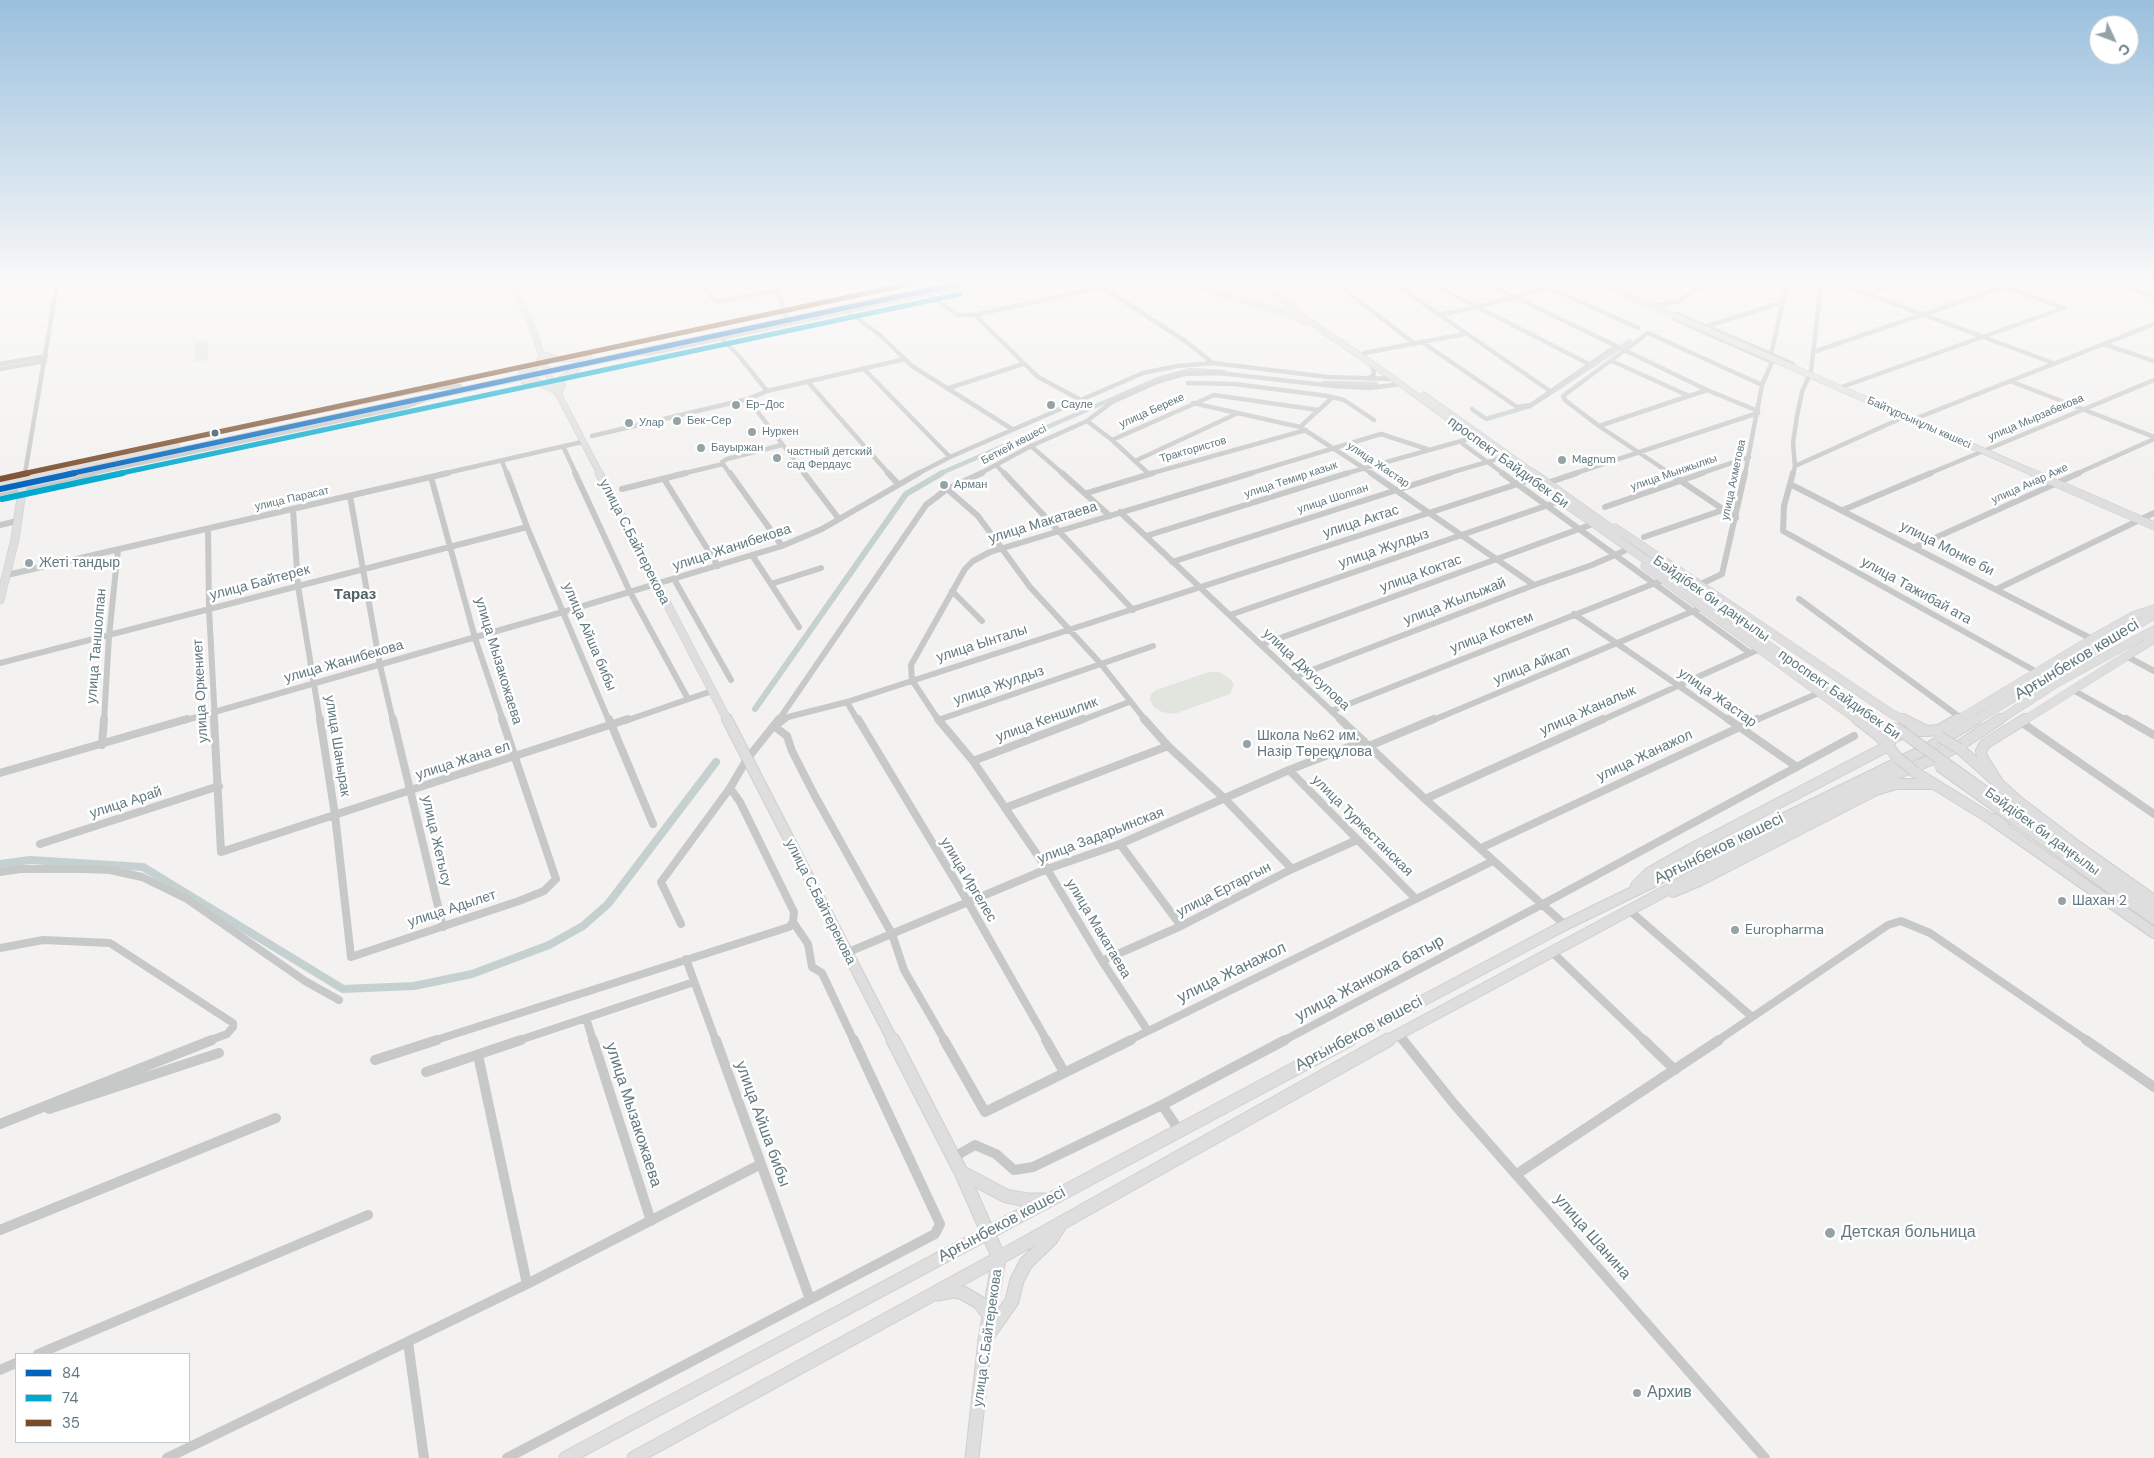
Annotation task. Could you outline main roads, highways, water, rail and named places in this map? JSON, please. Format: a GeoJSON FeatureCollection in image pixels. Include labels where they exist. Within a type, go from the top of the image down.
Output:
{"type":"FeatureCollection","features":[{"type":"Feature","properties":{"kind":"main road"},"geometry":{"type":"LineString","coordinates":[[541,352],[546,370]]}},
{"type":"Feature","properties":{"kind":"main road"},"geometry":{"type":"LineString","coordinates":[[0,482],[24,480],[444,394],[630,352]]}},
{"type":"Feature","properties":{"kind":"main road"},"geometry":{"type":"LineString","coordinates":[[542,355],[556,359],[589,361],[641,352]]}},
{"type":"Feature","properties":{"kind":"main road","name":"проспект Байдибек Би"},"geometry":{"type":"LineString","coordinates":[[1355,352],[1589,523],[1893,729],[2018,819]]}},
{"type":"Feature","properties":{"kind":"main road","name":"Бәйдібек би даңғылы"},"geometry":{"type":"LineString","coordinates":[[1363,352],[1893,729]]}},
{"type":"Feature","properties":{"kind":"main road","name":"Байтұрсынұлы көшесі"},"geometry":{"type":"LineString","coordinates":[[1757,352],[2154,526]]}},
{"type":"Feature","properties":{"kind":"main road"},"geometry":{"type":"LineString","coordinates":[[522,372],[538,365],[542,355]]}},
{"type":"Feature","properties":{"kind":"main road"},"geometry":{"type":"LineString","coordinates":[[492,384],[533,381],[557,393],[562,386],[562,378],[568,372],[589,361]]}},
{"type":"Feature","properties":{"kind":"main road"},"geometry":{"type":"LineString","coordinates":[[0,489],[24,480],[75,466],[124,459],[522,372],[546,370]]}},
{"type":"Feature","properties":{"kind":"main road","name":"улица С.Байтерекова"},"geometry":{"type":"LineString","coordinates":[[546,370],[846,952],[954,1157],[999,1258],[985,1340],[972,1458]]}},
{"type":"Feature","properties":{"kind":"main road"},"geometry":{"type":"LineString","coordinates":[[0,600],[18,521],[24,480]]}},
{"type":"Feature","properties":{"kind":"main road"},"geometry":{"type":"LineString","coordinates":[[1601,521],[1642,545],[1701,584],[1892,714],[1940,737],[1960,750],[2002,789],[2077,846],[2154,900]]}},
{"type":"Feature","properties":{"kind":"main road"},"geometry":{"type":"LineString","coordinates":[[1589,523],[1663,580],[1762,648],[1880,737],[1898,758],[1915,772],[1991,819],[2154,933]]}},
{"type":"Feature","properties":{"kind":"main road"},"geometry":{"type":"LineString","coordinates":[[1630,892],[1649,873],[1689,850],[1888,746],[1893,737],[1911,731],[1939,730],[1962,718],[2092,638],[2135,615],[2154,609]]}},
{"type":"Feature","properties":{"kind":"main road","name":"Арғынбеков көшесі"},"geometry":{"type":"LineString","coordinates":[[566,1458],[1048,1199],[1565,925],[1928,748],[2154,615]]}},
{"type":"Feature","properties":{"kind":"main road","name":"Арғынбеков көшесі"},"geometry":{"type":"LineString","coordinates":[[634,1458],[999,1258],[1399,1034],[1644,901],[1844,795],[1931,760],[1957,747],[2058,682],[2154,630]]}},
{"type":"Feature","properties":{"kind":"main road"},"geometry":{"type":"LineString","coordinates":[[2002,789],[1982,757],[1981,751],[1985,744],[2154,639]]}},
{"type":"Feature","properties":{"kind":"main road"},"geometry":{"type":"LineString","coordinates":[[1644,901],[1667,895],[1699,881],[1876,790],[1896,784],[1934,784]]}},
{"type":"Feature","properties":{"kind":"main road"},"geometry":{"type":"LineString","coordinates":[[1991,819],[2014,818],[2018,816],[2021,809],[2019,802]]}},
{"type":"Feature","properties":{"kind":"main road","name":"Бәйдібек би даңғылы"},"geometry":{"type":"LineString","coordinates":[[2018,819],[2154,912]]}},
{"type":"Feature","properties":{"kind":"main road","name":"Бәйдібек би даңғылы"},"geometry":{"type":"LineString","coordinates":[[2018,819],[2154,919]]}},
{"type":"Feature","properties":{"kind":"main road"},"geometry":{"type":"LineString","coordinates":[[961,1172],[1006,1196],[1027,1200],[1048,1199]]}},
{"type":"Feature","properties":{"kind":"main road"},"geometry":{"type":"LineString","coordinates":[[985,1340],[1012,1300],[1017,1280],[1026,1263],[1051,1239],[1062,1223]]}},
{"type":"Feature","properties":{"kind":"main road"},"geometry":{"type":"LineString","coordinates":[[931,1295],[954,1291],[963,1293],[980,1303],[989,1315]]}},
{"type":"Feature","properties":{"kind":"waterway"},"geometry":{"type":"LineString","coordinates":[[1472,409],[1486,419],[1530,406],[1613,352]]}},
{"type":"Feature","properties":{"kind":"waterway"},"geometry":{"type":"LineString","coordinates":[[939,474],[1158,379],[1190,370],[1224,372]]}},
{"type":"Feature","properties":{"kind":"waterway"},"geometry":{"type":"LineString","coordinates":[[1324,383],[1376,384]]}},
{"type":"Feature","properties":{"kind":"waterway"},"geometry":{"type":"LineString","coordinates":[[755,709],[906,494],[942,473]]}},
{"type":"Feature","properties":{"kind":"waterway"},"geometry":{"type":"LineString","coordinates":[[0,864],[30,860],[143,867],[343,989],[414,986],[472,974],[549,945],[583,926],[608,904],[716,762]]}},
{"type":"Feature","properties":{"kind":"place","name":"Ер-Дос"},"geometry":{"type":"Point","coordinates":[736,405]}},
{"type":"Feature","properties":{"kind":"place","name":"Сауле"},"geometry":{"type":"Point","coordinates":[1051,405]}},
{"type":"Feature","properties":{"kind":"place","name":"Бек-Сер"},"geometry":{"type":"Point","coordinates":[677,421]}},
{"type":"Feature","properties":{"kind":"place","name":"Улар"},"geometry":{"type":"Point","coordinates":[629,423]}},
{"type":"Feature","properties":{"kind":"place","name":"Нуркен"},"geometry":{"type":"Point","coordinates":[752,432]}},
{"type":"Feature","properties":{"kind":"place","name":"Бауыржан"},"geometry":{"type":"Point","coordinates":[701,448]}},
{"type":"Feature","properties":{"kind":"place","name":"частный детский сад Фердаус"},"geometry":{"type":"Point","coordinates":[777,458]}},
{"type":"Feature","properties":{"kind":"place","name":"Magnum"},"geometry":{"type":"Point","coordinates":[1562,460]}},
{"type":"Feature","properties":{"kind":"place","name":"Арман"},"geometry":{"type":"Point","coordinates":[944,485]}},
{"type":"Feature","properties":{"kind":"place","name":"Жеті тандыр"},"geometry":{"type":"Point","coordinates":[29,563]}},
{"type":"Feature","properties":{"kind":"place","name":"Школа №62 им. Назір Төреқұлова"},"geometry":{"type":"Point","coordinates":[1247,744]}},
{"type":"Feature","properties":{"kind":"place","name":"Шахан 2"},"geometry":{"type":"Point","coordinates":[2062,901]}},
{"type":"Feature","properties":{"kind":"place","name":"Europharma"},"geometry":{"type":"Point","coordinates":[1735,930]}},
{"type":"Feature","properties":{"kind":"place","name":"Детская больница"},"geometry":{"type":"Point","coordinates":[1830,1233]}},
{"type":"Feature","properties":{"kind":"place","name":"Архив"},"geometry":{"type":"Point","coordinates":[1637,1393]}},
{"type":"Feature","properties":{"kind":"district","name":"Тараз"},"geometry":{"type":"Point","coordinates":[355,595]}}]}
